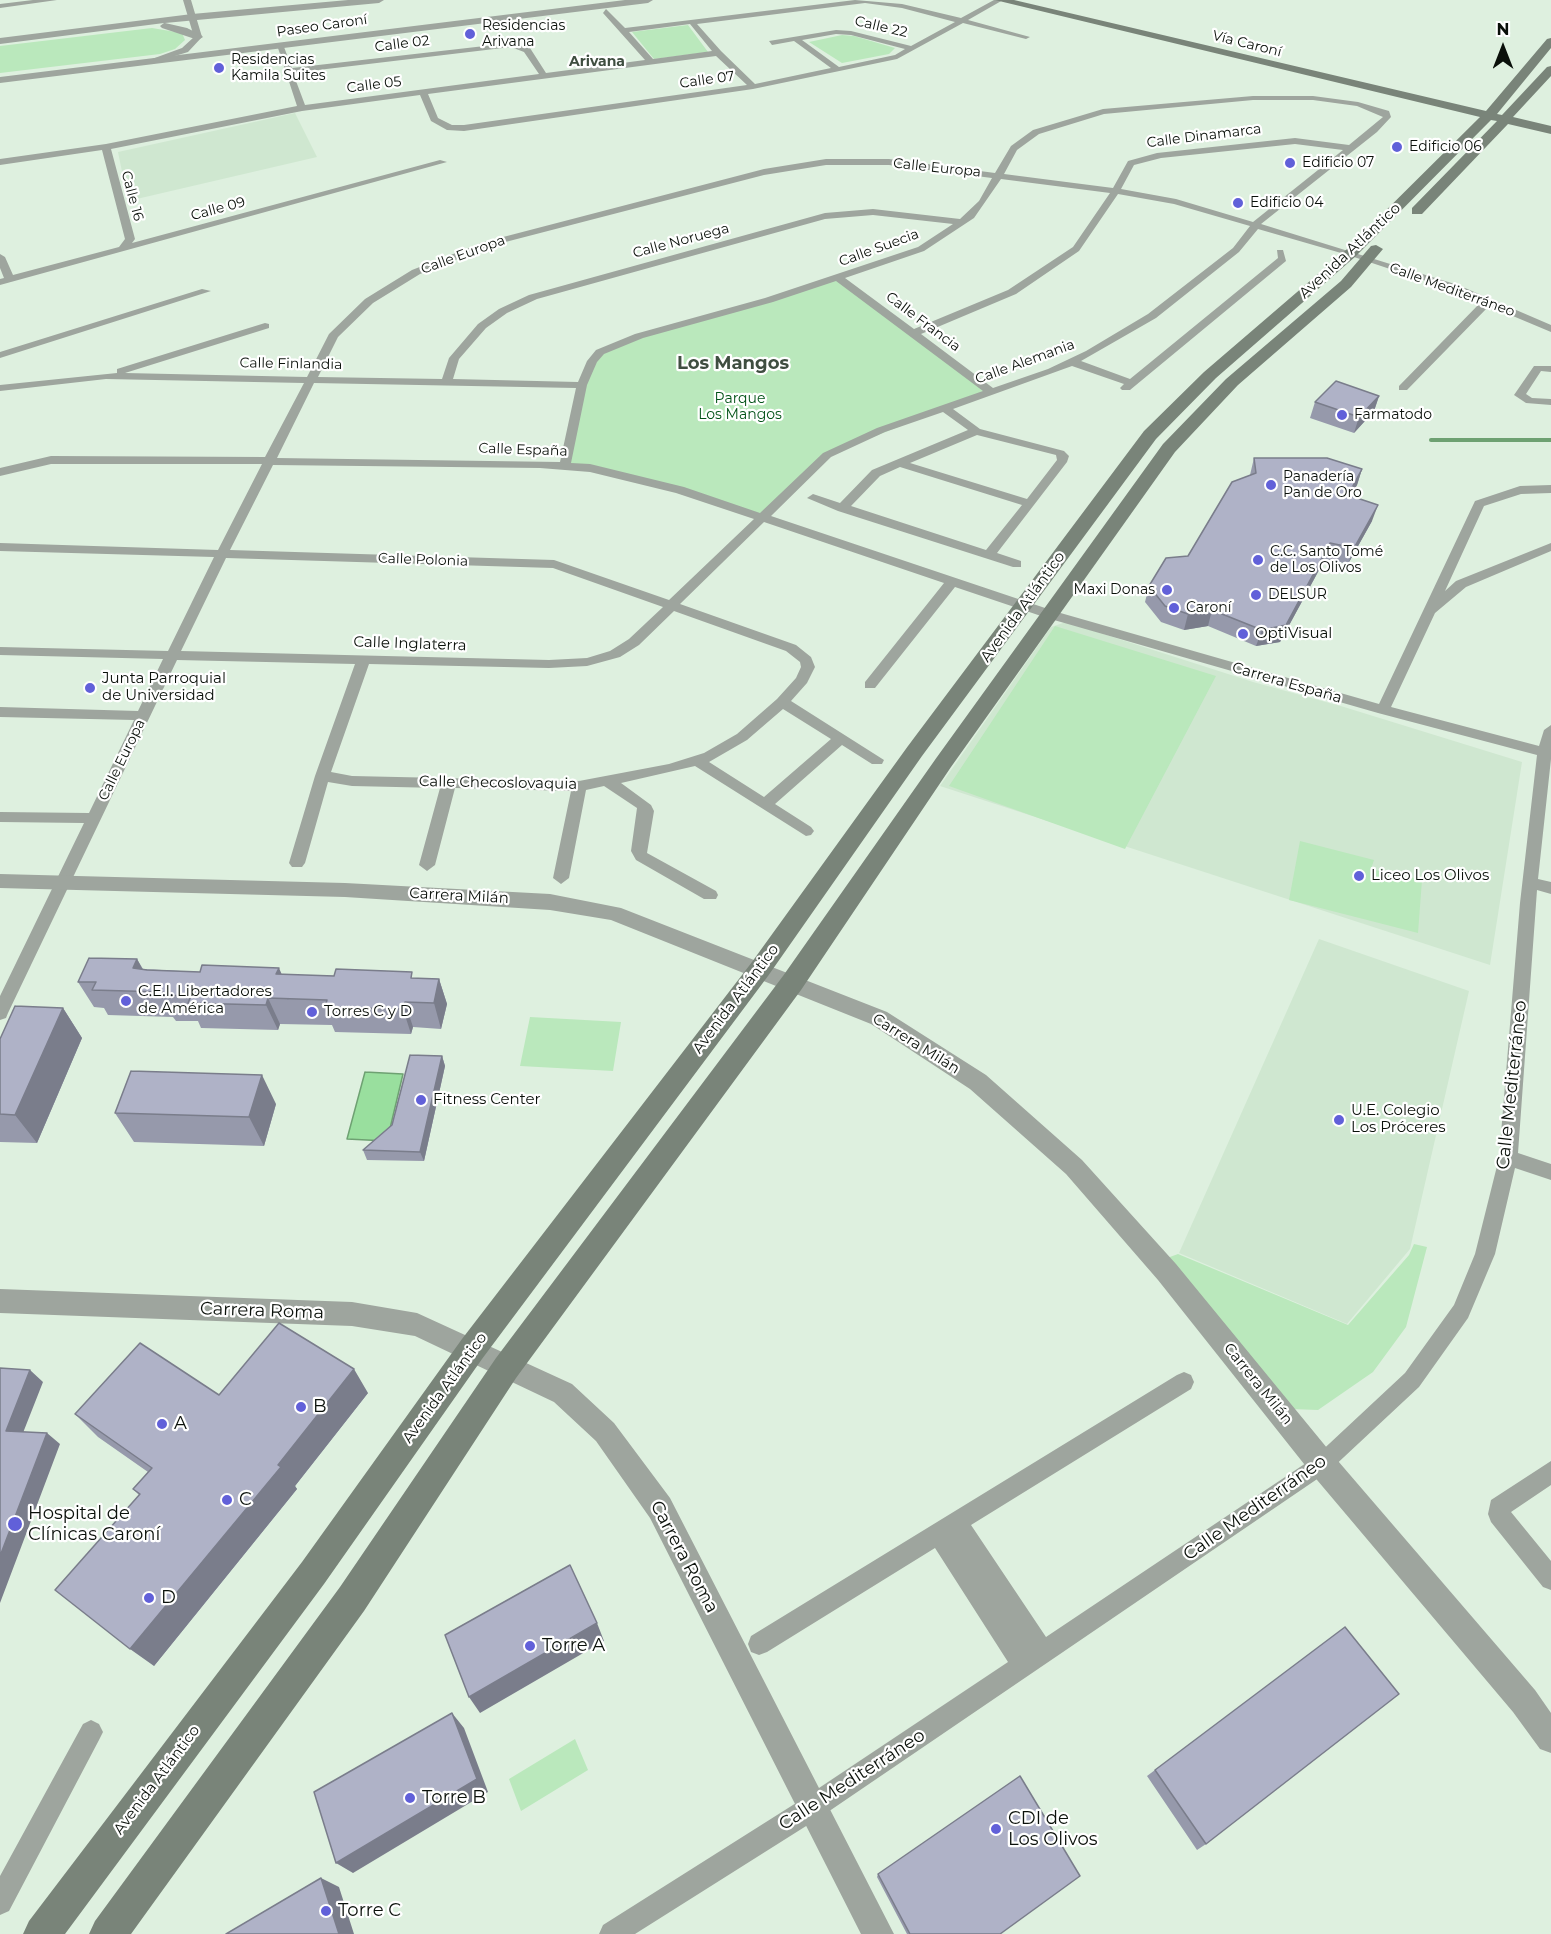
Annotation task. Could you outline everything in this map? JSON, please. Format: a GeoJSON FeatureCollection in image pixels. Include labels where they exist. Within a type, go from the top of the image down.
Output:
{"type":"FeatureCollection","features":[{"type":"Feature","properties":{"kind":"main road","name":"Vía Caroní"},"geometry":{"type":"LineString","coordinates":[[999,0],[1441,106],[1494,110],[1507,117]]}},
{"type":"Feature","properties":{"kind":"main road","name":"Vía Caroní"},"geometry":{"type":"LineString","coordinates":[[1026,0],[1468,105],[1495,104],[1494,110]]}},
{"type":"Feature","properties":{"kind":"main road","name":"Avenida Atlántico"},"geometry":{"type":"LineString","coordinates":[[42,1934],[313,1573],[472,1349],[760,969],[915,751],[1026,605],[1150,435],[1210,375],[1359,256],[1494,110],[1551,41]]}},
{"type":"Feature","properties":{"kind":"main road","name":"Avenida Atlántico"},"geometry":{"type":"LineString","coordinates":[[1408,219],[1457,172],[1551,69]]}},
{"type":"Feature","properties":{"kind":"main road"},"geometry":{"type":"LineString","coordinates":[[1522,103],[1532,112],[1551,122]]}},
{"type":"Feature","properties":{"kind":"main road"},"geometry":{"type":"LineString","coordinates":[[1441,106],[1466,119],[1473,128],[1471,134]]}},
{"type":"Feature","properties":{"kind":"main road"},"geometry":{"type":"LineString","coordinates":[[1507,117],[1551,122]]}},
{"type":"Feature","properties":{"kind":"main road"},"geometry":{"type":"LineString","coordinates":[[1507,117],[1551,132]]}},
{"type":"Feature","properties":{"kind":"main road"},"geometry":{"type":"LineString","coordinates":[[1488,138],[1551,132]]}},
{"type":"Feature","properties":{"kind":"main road","name":"Avenida Atlántico"},"geometry":{"type":"LineString","coordinates":[[108,1934],[352,1599],[506,1368],[792,983],[944,762],[1174,443],[1232,382],[1346,284],[1359,256],[1383,243]]}},
{"type":"Feature","properties":{"kind":"street"},"geometry":{"type":"LineString","coordinates":[[0,6],[53,0]]}},
{"type":"Feature","properties":{"kind":"street"},"geometry":{"type":"LineString","coordinates":[[187,0],[198,37]]}},
{"type":"Feature","properties":{"kind":"street","name":"Paseo Caroní"},"geometry":{"type":"LineString","coordinates":[[0,43],[192,17],[379,0]]}},
{"type":"Feature","properties":{"kind":"street","name":"Paseo Caroní"},"geometry":{"type":"LineString","coordinates":[[0,79],[280,47],[648,0]]}},
{"type":"Feature","properties":{"kind":"street","name":"Calle 07"},"geometry":{"type":"LineString","coordinates":[[423,92],[434,118],[450,128],[464,128],[753,87],[897,57],[966,21],[999,0]]}},
{"type":"Feature","properties":{"kind":"street"},"geometry":{"type":"LineString","coordinates":[[372,11],[390,1]]}},
{"type":"Feature","properties":{"kind":"street"},"geometry":{"type":"LineString","coordinates":[[625,30],[849,1],[884,2],[1026,37]]}},
{"type":"Feature","properties":{"kind":"street"},"geometry":{"type":"LineString","coordinates":[[606,11],[651,62]]}},
{"type":"Feature","properties":{"kind":"street"},"geometry":{"type":"LineString","coordinates":[[692,21],[718,53],[753,87]]}},
{"type":"Feature","properties":{"kind":"street"},"geometry":{"type":"LineString","coordinates":[[379,23],[393,27],[421,28]]}},
{"type":"Feature","properties":{"kind":"street"},"geometry":{"type":"LineString","coordinates":[[116,27],[176,28],[198,37]]}},
{"type":"Feature","properties":{"kind":"street","name":"Calle 22"},"geometry":{"type":"LineString","coordinates":[[772,43],[836,32],[851,33],[913,49]]}},
{"type":"Feature","properties":{"kind":"street"},"geometry":{"type":"LineString","coordinates":[[148,63],[177,55],[191,46],[198,37]]}},
{"type":"Feature","properties":{"kind":"street"},"geometry":{"type":"LineString","coordinates":[[796,39],[837,69]]}},
{"type":"Feature","properties":{"kind":"street","name":"Calle 02"},"geometry":{"type":"LineString","coordinates":[[289,71],[518,45],[527,50],[544,76]]}},
{"type":"Feature","properties":{"kind":"street"},"geometry":{"type":"LineString","coordinates":[[280,47],[302,108]]}},
{"type":"Feature","properties":{"kind":"street","name":"Calle 05"},"geometry":{"type":"LineString","coordinates":[[0,162],[106,147],[302,108],[718,53]]}},
{"type":"Feature","properties":{"kind":"street","name":"Calle Suecia"},"geometry":{"type":"LineString","coordinates":[[565,466],[582,385],[592,361],[600,352],[615,344],[839,278],[921,249],[962,222],[983,202],[996,174],[1014,148],[1036,132],[1103,112],[1276,97],[1358,104],[1386,112]]}},
{"type":"Feature","properties":{"kind":"street","name":"Calle Alemania"},"geometry":{"type":"LineString","coordinates":[[765,518],[827,455],[881,429],[1072,362],[1152,316],[1236,250],[1262,217],[1351,148],[1387,117],[1386,112]]}},
{"type":"Feature","properties":{"kind":"street","name":"Calle Dinamarca"},"geometry":{"type":"LineString","coordinates":[[914,333],[1012,292],[1076,249],[1105,210],[1114,190],[1131,163],[1160,155],[1295,141],[1351,148]]}},
{"type":"Feature","properties":{"kind":"street","name":"Calle 16"},"geometry":{"type":"LineString","coordinates":[[106,147],[130,240],[123,248]]}},
{"type":"Feature","properties":{"kind":"street","name":"Calle Europa"},"geometry":{"type":"LineString","coordinates":[[0,1013],[222,554],[333,336],[369,301],[416,272],[487,244],[798,166],[856,161],[889,162],[996,174],[1114,190],[1176,202],[1359,256]]}},
{"type":"Feature","properties":{"kind":"street","name":"Calle 09"},"geometry":{"type":"LineString","coordinates":[[5,281],[443,162]]}},
{"type":"Feature","properties":{"kind":"street","name":"Calle Noruega"},"geometry":{"type":"LineString","coordinates":[[447,382],[454,358],[482,326],[503,311],[533,297],[825,216],[873,212],[962,222]]}},
{"type":"Feature","properties":{"kind":"street"},"geometry":{"type":"LineString","coordinates":[[1072,362],[1128,386],[1283,259],[1280,252]]}},
{"type":"Feature","properties":{"kind":"street","name":"Calle Mediterráneo"},"geometry":{"type":"LineString","coordinates":[[1359,256],[1488,301],[1551,329]]}},
{"type":"Feature","properties":{"kind":"street"},"geometry":{"type":"LineString","coordinates":[[0,257],[5,281]]}},
{"type":"Feature","properties":{"kind":"street","name":"Calle Francia"},"geometry":{"type":"LineString","coordinates":[[839,278],[990,391]]}},
{"type":"Feature","properties":{"kind":"street"},"geometry":{"type":"LineString","coordinates":[[0,355],[206,291]]}},
{"type":"Feature","properties":{"kind":"street"},"geometry":{"type":"LineString","coordinates":[[1404,388],[1488,301]]}},
{"type":"Feature","properties":{"kind":"street"},"geometry":{"type":"LineString","coordinates":[[105,376],[266,326]]}},
{"type":"Feature","properties":{"kind":"street"},"geometry":{"type":"LineString","coordinates":[[1551,369],[1538,368],[1520,395],[1530,401],[1551,402]]}},
{"type":"Feature","properties":{"kind":"street","name":"Calle Finlandia"},"geometry":{"type":"LineString","coordinates":[[0,388],[105,376],[582,385]]}},
{"type":"Feature","properties":{"kind":"street"},"geometry":{"type":"LineString","coordinates":[[944,408],[976,431],[1060,453],[1063,456],[1063,460],[988,555]]}},
{"type":"Feature","properties":{"kind":"street"},"geometry":{"type":"LineString","coordinates":[[842,508],[876,472],[976,431]]}},
{"type":"Feature","properties":{"kind":"street","name":"Calle España"},"geometry":{"type":"LineString","coordinates":[[0,472],[51,460],[85,459],[565,466],[638,478],[1026,605]]}},
{"type":"Feature","properties":{"kind":"street"},"geometry":{"type":"LineString","coordinates":[[898,463],[1028,503]]}},
{"type":"Feature","properties":{"kind":"street"},"geometry":{"type":"LineString","coordinates":[[1383,710],[1479,504],[1520,490],[1551,489]]}},
{"type":"Feature","properties":{"kind":"street"},"geometry":{"type":"LineString","coordinates":[[813,498],[1017,564]]}},
{"type":"Feature","properties":{"kind":"street","name":"Calle Inglaterra"},"geometry":{"type":"LineString","coordinates":[[0,651],[549,664],[587,662],[615,654],[634,642],[765,518]]}},
{"type":"Feature","properties":{"kind":"street","name":"Calle Polonia"},"geometry":{"type":"LineString","coordinates":[[0,547],[554,564],[791,648],[806,660],[808,667],[802,680]]}},
{"type":"Feature","properties":{"kind":"street"},"geometry":{"type":"LineString","coordinates":[[1426,615],[1461,584],[1551,547]]}},
{"type":"Feature","properties":{"kind":"street"},"geometry":{"type":"LineString","coordinates":[[870,685],[953,580]]}},
{"type":"Feature","properties":{"kind":"street","name":"Carrera España"},"geometry":{"type":"LineString","coordinates":[[1026,605],[1052,615],[1383,710],[1548,753]]}},
{"type":"Feature","properties":{"kind":"street"},"geometry":{"type":"LineString","coordinates":[[297,863],[322,776],[364,659]]}},
{"type":"Feature","properties":{"kind":"street","name":"Calle Checoslovaquia"},"geometry":{"type":"LineString","coordinates":[[322,776],[352,781],[579,786],[606,782],[709,758],[742,737],[782,702],[802,680]]}},
{"type":"Feature","properties":{"kind":"street"},"geometry":{"type":"LineString","coordinates":[[782,702],[877,760]]}},
{"type":"Feature","properties":{"kind":"street"},"geometry":{"type":"LineString","coordinates":[[0,712],[143,716]]}},
{"type":"Feature","properties":{"kind":"street","name":"Calle Mediterráneo"},"geometry":{"type":"LineString","coordinates":[[612,1934],[813,1807],[1323,1464],[1412,1380],[1461,1311],[1485,1254],[1508,1158],[1530,882],[1551,730]]}},
{"type":"Feature","properties":{"kind":"street"},"geometry":{"type":"LineString","coordinates":[[765,804],[842,738]]}},
{"type":"Feature","properties":{"kind":"street"},"geometry":{"type":"LineString","coordinates":[[697,761],[806,831]]}},
{"type":"Feature","properties":{"kind":"street"},"geometry":{"type":"LineString","coordinates":[[427,866],[449,782]]}},
{"type":"Feature","properties":{"kind":"street"},"geometry":{"type":"LineString","coordinates":[[606,782],[644,805],[646,811],[639,851],[641,856],[710,895]]}},
{"type":"Feature","properties":{"kind":"street"},"geometry":{"type":"LineString","coordinates":[[561,878],[579,786]]}},
{"type":"Feature","properties":{"kind":"street"},"geometry":{"type":"LineString","coordinates":[[0,816],[93,818]]}},
{"type":"Feature","properties":{"kind":"street","name":"Carrera Milán"},"geometry":{"type":"LineString","coordinates":[[0,881],[345,890],[550,902],[614,913],[879,1018],[978,1082],[1074,1167],[1167,1272],[1323,1464],[1524,1701],[1551,1738]]}},
{"type":"Feature","properties":{"kind":"street"},"geometry":{"type":"LineString","coordinates":[[1530,882],[1551,888]]}},
{"type":"Feature","properties":{"kind":"street"},"geometry":{"type":"LineString","coordinates":[[1508,1158],[1551,1172]]}},
{"type":"Feature","properties":{"kind":"street","name":"Carrera Roma"},"geometry":{"type":"LineString","coordinates":[[0,1301],[352,1314],[417,1325],[472,1349],[506,1368],[563,1394],[605,1432],[660,1508],[878,1934]]}},
{"type":"Feature","properties":{"kind":"street"},"geometry":{"type":"LineString","coordinates":[[759,1644],[1184,1382]]}},
{"type":"Feature","properties":{"kind":"street"},"geometry":{"type":"LineString","coordinates":[[1551,1472],[1499,1508],[1499,1514],[1551,1579]]}},
{"type":"Feature","properties":{"kind":"street"},"geometry":{"type":"LineString","coordinates":[[948,1528],[1034,1659]]}},
{"type":"Feature","properties":{"kind":"street"},"geometry":{"type":"LineString","coordinates":[[0,1902],[91,1732]]}},
{"type":"Feature","properties":{"kind":"shaded area"},"geometry":{"type":"Polygon","coordinates":[[[295,113],[317,157],[128,201],[118,152],[295,113]]]}},
{"type":"Feature","properties":{"kind":"shaded area","name":"Liceo Los Olivos"},"geometry":{"type":"Polygon","coordinates":[[[1066,622],[1253,682],[1344,707],[1522,762],[1490,965],[940,786],[1051,627],[1066,622]]]}},
{"type":"Feature","properties":{"kind":"shaded area","name":"U.E. Colegio Los Próceres"},"geometry":{"type":"Polygon","coordinates":[[[1319,939],[1469,991],[1410,1249],[1347,1324],[1179,1253],[1319,939]]]}},
{"type":"Feature","properties":{"kind":"shaded area"},"geometry":{"type":"Polygon","coordinates":[[[365,1072],[403,1074],[387,1141],[347,1139],[365,1072]]]}},
{"type":"Feature","properties":{"kind":"green space"},"geometry":{"type":"Polygon","coordinates":[[[688,25],[708,52],[654,59],[632,32],[688,25]]]}},
{"type":"Feature","properties":{"kind":"green space"},"geometry":{"type":"Polygon","coordinates":[[[152,28],[182,33],[185,40],[175,49],[160,54],[0,73],[0,46],[152,28]]]}},
{"type":"Feature","properties":{"kind":"green space"},"geometry":{"type":"Polygon","coordinates":[[[842,35],[854,36],[895,48],[889,54],[842,63],[809,42],[842,35]]]}},
{"type":"Feature","properties":{"kind":"green space","name":"Parque Los Mangos"},"geometry":{"type":"Polygon","coordinates":[[[839,278],[990,391],[827,455],[765,518],[680,490],[565,466],[592,361],[615,344],[839,278]]]}},
{"type":"Feature","properties":{"kind":"green space"},"geometry":{"type":"Polygon","coordinates":[[[1055,626],[1216,676],[1125,849],[949,786],[1055,626]]]}},
{"type":"Feature","properties":{"kind":"green space"},"geometry":{"type":"Polygon","coordinates":[[[1300,841],[1374,860],[1371,869],[1422,880],[1418,933],[1289,900],[1300,841]]]}},
{"type":"Feature","properties":{"kind":"green space"},"geometry":{"type":"Polygon","coordinates":[[[530,1017],[621,1022],[613,1071],[520,1066],[530,1017]]]}},
{"type":"Feature","properties":{"kind":"green space"},"geometry":{"type":"Polygon","coordinates":[[[1414,1244],[1427,1247],[1406,1327],[1373,1372],[1318,1410],[1290,1409],[1159,1261],[1178,1254],[1348,1325],[1409,1255],[1414,1244]]]}},
{"type":"Feature","properties":{"kind":"green space"},"geometry":{"type":"Polygon","coordinates":[[[575,1739],[588,1770],[521,1811],[509,1779],[575,1739]]]}},
{"type":"Feature","properties":{"kind":"building"},"geometry":{"type":"Polygon","coordinates":[[[1336,381],[1379,396],[1359,417],[1315,402],[1336,381]]]}},
{"type":"Feature","properties":{"kind":"building","name":"C.C. Santo Tomé de Los Olivos"},"geometry":{"type":"Polygon","coordinates":[[[1254,458],[1327,458],[1362,469],[1348,495],[1378,505],[1354,548],[1330,543],[1286,625],[1262,630],[1212,610],[1188,614],[1165,606],[1149,586],[1166,558],[1188,556],[1232,482],[1256,473],[1254,458]]]}},
{"type":"Feature","properties":{"kind":"building"},"geometry":{"type":"Polygon","coordinates":[[[89,958],[137,959],[133,968],[147,970],[200,972],[202,965],[279,968],[276,974],[334,976],[336,969],[412,972],[411,978],[439,979],[434,1003],[405,1002],[403,1009],[325,1007],[327,1000],[268,998],[266,1005],[188,1003],[191,996],[162,995],[163,992],[92,990],[96,982],[78,982],[89,958]]]}},
{"type":"Feature","properties":{"kind":"building"},"geometry":{"type":"Polygon","coordinates":[[[15,1006],[63,1008],[15,1115],[0,1114],[0,1039],[15,1006]]]}},
{"type":"Feature","properties":{"kind":"building"},"geometry":{"type":"Polygon","coordinates":[[[410,1055],[442,1056],[420,1152],[363,1150],[392,1125],[410,1055]]]}},
{"type":"Feature","properties":{"kind":"building"},"geometry":{"type":"Polygon","coordinates":[[[131,1071],[262,1075],[249,1117],[115,1113],[131,1071]]]}},
{"type":"Feature","properties":{"kind":"building"},"geometry":{"type":"Polygon","coordinates":[[[279,1323],[354,1369],[278,1465],[281,1467],[130,1649],[55,1590],[140,1494],[133,1489],[152,1468],[75,1414],[140,1343],[219,1395],[279,1323]]]}},
{"type":"Feature","properties":{"kind":"building"},"geometry":{"type":"Polygon","coordinates":[[[0,1368],[30,1370],[6,1431],[47,1433],[0,1556],[0,1368]]]}},
{"type":"Feature","properties":{"kind":"building","name":"Torre A"},"geometry":{"type":"Polygon","coordinates":[[[570,1565],[597,1623],[469,1697],[445,1635],[570,1565]]]}},
{"type":"Feature","properties":{"kind":"building"},"geometry":{"type":"Polygon","coordinates":[[[1345,1627],[1399,1694],[1206,1844],[1155,1770],[1345,1627]]]}},
{"type":"Feature","properties":{"kind":"building","name":"Torre B"},"geometry":{"type":"Polygon","coordinates":[[[452,1713],[477,1779],[336,1863],[314,1792],[452,1713]]]}},
{"type":"Feature","properties":{"kind":"building","name":"CDI de Los Olivos"},"geometry":{"type":"Polygon","coordinates":[[[1020,1776],[1080,1876],[1000,1934],[910,1934],[878,1874],[1020,1776]]]}},
{"type":"Feature","properties":{"kind":"building"},"geometry":{"type":"Polygon","coordinates":[[[321,1878],[339,1934],[226,1934],[321,1878]]]}},
{"type":"Feature","properties":{"kind":"waterway"},"geometry":{"type":"LineString","coordinates":[[1431,440],[1551,440]]}},
{"type":"Feature","properties":{"kind":"place","name":"Residencias Arivana"},"geometry":{"type":"Point","coordinates":[470,34]}},
{"type":"Feature","properties":{"kind":"place","name":"Residencias Kamila Suites"},"geometry":{"type":"Point","coordinates":[219,68]}},
{"type":"Feature","properties":{"kind":"place","name":"Edificio 06"},"geometry":{"type":"Point","coordinates":[1397,147]}},
{"type":"Feature","properties":{"kind":"place","name":"Edificio 07"},"geometry":{"type":"Point","coordinates":[1290,163]}},
{"type":"Feature","properties":{"kind":"place","name":"Edificio 04"},"geometry":{"type":"Point","coordinates":[1238,203]}},
{"type":"Feature","properties":{"kind":"place","name":"Farmatodo"},"geometry":{"type":"Point","coordinates":[1342,415]}},
{"type":"Feature","properties":{"kind":"place","name":"Panadería Pan de Oro"},"geometry":{"type":"Point","coordinates":[1271,485]}},
{"type":"Feature","properties":{"kind":"place","name":"C.C. Santo Tomé de Los Olivos"},"geometry":{"type":"Point","coordinates":[1258,560]}},
{"type":"Feature","properties":{"kind":"place","name":"Maxi Donas"},"geometry":{"type":"Point","coordinates":[1167,590]}},
{"type":"Feature","properties":{"kind":"place","name":"DELSUR"},"geometry":{"type":"Point","coordinates":[1256,595]}},
{"type":"Feature","properties":{"kind":"place","name":"Caroní"},"geometry":{"type":"Point","coordinates":[1174,608]}},
{"type":"Feature","properties":{"kind":"place","name":"OptiVisual"},"geometry":{"type":"Point","coordinates":[1243,634]}},
{"type":"Feature","properties":{"kind":"place","name":"Junta Parroquial de Universidad"},"geometry":{"type":"Point","coordinates":[90,688]}},
{"type":"Feature","properties":{"kind":"place","name":"Liceo Los Olivos"},"geometry":{"type":"Point","coordinates":[1359,876]}},
{"type":"Feature","properties":{"kind":"place","name":"C.E.I. Libertadores de América"},"geometry":{"type":"Point","coordinates":[126,1001]}},
{"type":"Feature","properties":{"kind":"place","name":"Torres C y D"},"geometry":{"type":"Point","coordinates":[312,1012]}},
{"type":"Feature","properties":{"kind":"place","name":"Fitness Center"},"geometry":{"type":"Point","coordinates":[421,1100]}},
{"type":"Feature","properties":{"kind":"place","name":"U.E. Colegio Los Próceres"},"geometry":{"type":"Point","coordinates":[1339,1120]}},
{"type":"Feature","properties":{"kind":"place","name":"B"},"geometry":{"type":"Point","coordinates":[301,1407]}},
{"type":"Feature","properties":{"kind":"place","name":"A"},"geometry":{"type":"Point","coordinates":[162,1424]}},
{"type":"Feature","properties":{"kind":"place","name":"C"},"geometry":{"type":"Point","coordinates":[227,1500]}},
{"type":"Feature","properties":{"kind":"place","name":"Hospital de Clínicas Caroní"},"geometry":{"type":"Point","coordinates":[15,1524]}},
{"type":"Feature","properties":{"kind":"place","name":"D"},"geometry":{"type":"Point","coordinates":[149,1598]}},
{"type":"Feature","properties":{"kind":"place","name":"Torre A"},"geometry":{"type":"Point","coordinates":[530,1646]}},
{"type":"Feature","properties":{"kind":"place","name":"Torre B"},"geometry":{"type":"Point","coordinates":[410,1798]}},
{"type":"Feature","properties":{"kind":"place","name":"CDI de Los Olivos"},"geometry":{"type":"Point","coordinates":[996,1829]}},
{"type":"Feature","properties":{"kind":"place","name":"Torre C"},"geometry":{"type":"Point","coordinates":[326,1911]}},
{"type":"Feature","properties":{"kind":"district","name":"Arivana"},"geometry":{"type":"Point","coordinates":[597,62]}},
{"type":"Feature","properties":{"kind":"district","name":"Los Mangos"},"geometry":{"type":"Point","coordinates":[733,364]}}]}
